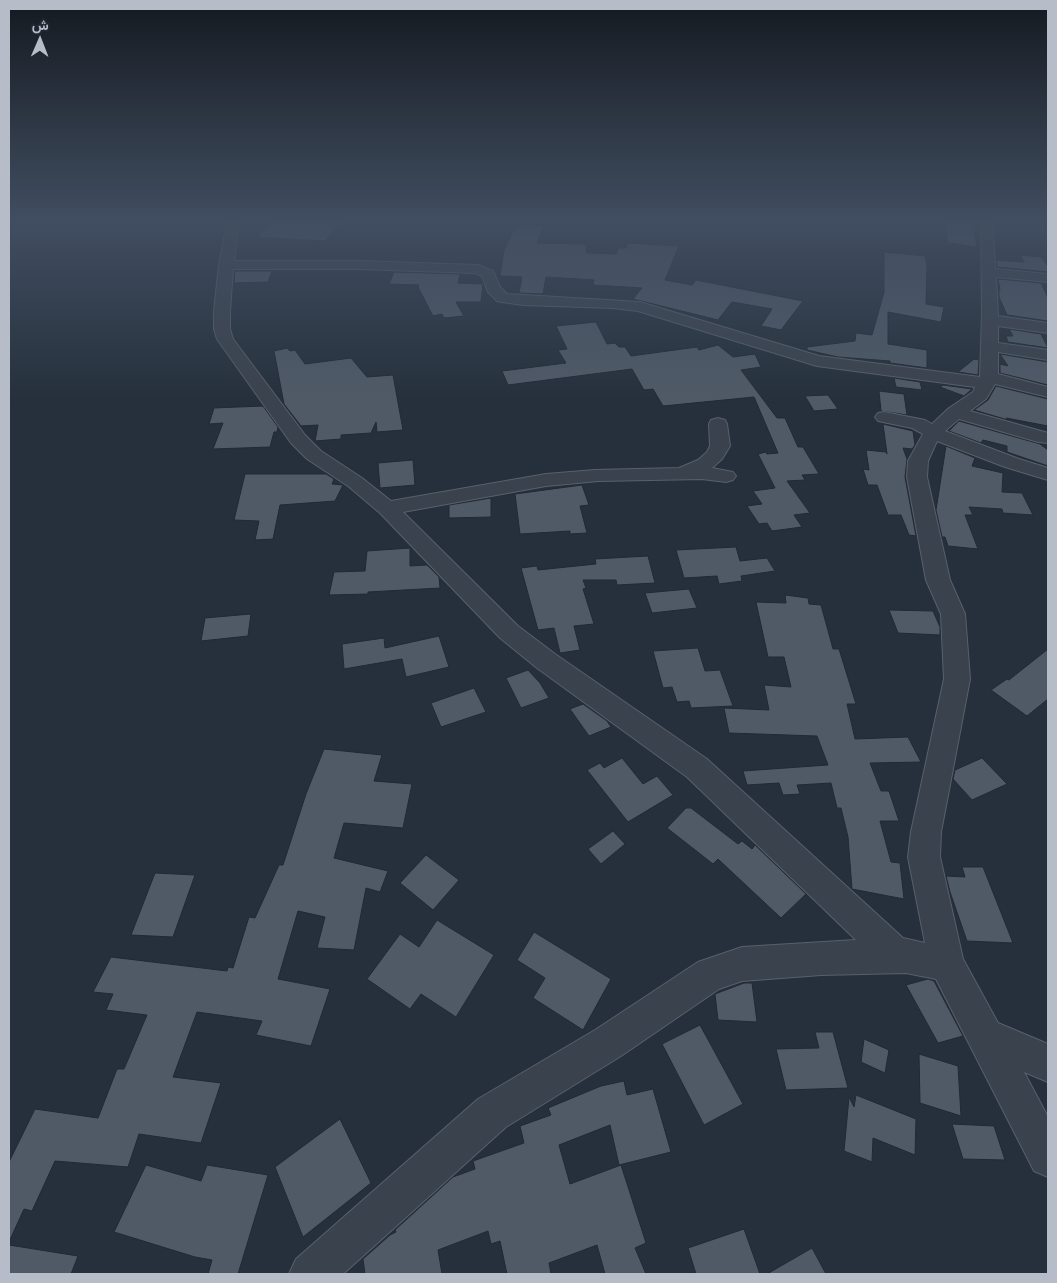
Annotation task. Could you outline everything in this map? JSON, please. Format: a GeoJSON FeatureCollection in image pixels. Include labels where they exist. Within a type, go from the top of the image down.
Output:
{"type":"FeatureCollection","features":[{"type":"Feature","properties":{"kind":"street"},"geometry":{"type":"LineString","coordinates":[[224,283],[222,329],[225,339],[298,439],[314,455],[355,482],[387,508],[509,632],[546,661],[698,768],[895,954],[947,964]]}},
{"type":"Feature","properties":{"kind":"street"},"geometry":{"type":"LineString","coordinates":[[491,283],[493,289],[502,298],[640,307],[817,361],[988,380],[1048,392]]}},
{"type":"Feature","properties":{"kind":"street"},"geometry":{"type":"LineString","coordinates":[[988,283],[990,320],[988,380],[980,395],[955,412],[929,440],[918,461],[917,476],[938,580],[952,614],[956,644],[957,679],[926,832],[924,857],[947,964],[1048,1157]]}},
{"type":"Feature","properties":{"kind":"street"},"geometry":{"type":"LineString","coordinates":[[990,320],[1048,328]]}},
{"type":"Feature","properties":{"kind":"street"},"geometry":{"type":"LineString","coordinates":[[988,346],[1048,355]]}},
{"type":"Feature","properties":{"kind":"street"},"geometry":{"type":"LineString","coordinates":[[955,412],[1045,438]]}},
{"type":"Feature","properties":{"kind":"street"},"geometry":{"type":"LineString","coordinates":[[884,417],[918,424],[929,440],[972,463],[1048,482]]}},
{"type":"Feature","properties":{"kind":"street"},"geometry":{"type":"LineString","coordinates":[[684,473],[704,464],[715,455],[720,446],[718,424]]}},
{"type":"Feature","properties":{"kind":"street"},"geometry":{"type":"LineString","coordinates":[[929,440],[1048,474]]}},
{"type":"Feature","properties":{"kind":"street"},"geometry":{"type":"LineString","coordinates":[[387,508],[546,480],[684,473],[726,476]]}},
{"type":"Feature","properties":{"kind":"street"},"geometry":{"type":"LineString","coordinates":[[311,1274],[492,1113],[608,1043],[710,974],[752,963],[821,958],[908,956]]}},
{"type":"Feature","properties":{"kind":"street"},"geometry":{"type":"LineString","coordinates":[[985,1036],[1048,1063]]}},
{"type":"Feature","properties":{"kind":"building"},"geometry":{"type":"Polygon","coordinates":[[[521,283],[545,283],[543,294],[519,293],[521,283]]]}},
{"type":"Feature","properties":{"kind":"building"},"geometry":{"type":"Polygon","coordinates":[[[593,283],[681,283],[692,285],[694,283],[711,283],[803,301],[781,330],[761,326],[772,309],[732,302],[718,320],[633,299],[642,288],[593,285],[593,283]]]}},
{"type":"Feature","properties":{"kind":"building"},"geometry":{"type":"Polygon","coordinates":[[[884,283],[927,283],[926,304],[944,307],[941,322],[888,312],[888,344],[927,350],[927,368],[890,363],[890,361],[838,357],[807,350],[807,347],[855,341],[856,333],[872,335],[884,292],[884,283]]]}},
{"type":"Feature","properties":{"kind":"building"},"geometry":{"type":"Polygon","coordinates":[[[999,283],[1041,283],[1048,298],[1048,321],[1007,315],[999,297],[999,283]]]}},
{"type":"Feature","properties":{"kind":"building"},"geometry":{"type":"Polygon","coordinates":[[[389,284],[483,284],[481,302],[456,302],[464,316],[444,318],[442,314],[433,316],[418,287],[419,285],[389,284]]]}},
{"type":"Feature","properties":{"kind":"building"},"geometry":{"type":"Polygon","coordinates":[[[596,322],[607,344],[615,343],[619,347],[625,347],[631,356],[697,347],[699,350],[718,345],[733,357],[755,354],[761,367],[741,370],[777,418],[785,418],[798,447],[803,447],[819,474],[802,475],[805,480],[787,481],[810,513],[794,515],[802,527],[772,531],[767,523],[759,524],[747,506],[762,504],[753,491],[775,488],[758,454],[766,452],[767,454],[778,453],[754,397],[663,406],[653,389],[644,390],[632,369],[508,385],[502,371],[566,363],[558,350],[567,349],[556,326],[596,322]]]}},
{"type":"Feature","properties":{"kind":"building"},"geometry":{"type":"Polygon","coordinates":[[[1009,329],[1041,334],[1048,348],[1008,342],[1006,336],[1013,336],[1009,329]]]}},
{"type":"Feature","properties":{"kind":"building"},"geometry":{"type":"Polygon","coordinates":[[[287,348],[290,351],[295,350],[305,364],[351,358],[367,377],[393,375],[403,430],[377,432],[376,422],[371,433],[341,435],[341,439],[315,441],[318,425],[301,426],[284,404],[274,351],[287,348]]]}},
{"type":"Feature","properties":{"kind":"building"},"geometry":{"type":"Polygon","coordinates":[[[1000,354],[1048,362],[1048,385],[1000,373],[1000,364],[1008,366],[1000,354]]]}},
{"type":"Feature","properties":{"kind":"building"},"geometry":{"type":"Polygon","coordinates":[[[974,359],[979,360],[978,375],[958,372],[974,359]]]}},
{"type":"Feature","properties":{"kind":"building"},"geometry":{"type":"Polygon","coordinates":[[[894,378],[920,382],[922,390],[896,387],[894,378]]]}},
{"type":"Feature","properties":{"kind":"building"},"geometry":{"type":"Polygon","coordinates":[[[943,385],[972,389],[964,396],[940,387],[943,385]]]}},
{"type":"Feature","properties":{"kind":"building"},"geometry":{"type":"Polygon","coordinates":[[[996,386],[1048,399],[1048,426],[1006,418],[1008,420],[974,410],[988,400],[996,386]]]}},
{"type":"Feature","properties":{"kind":"building"},"geometry":{"type":"Polygon","coordinates":[[[879,391],[904,394],[907,415],[881,411],[879,391]]]}},
{"type":"Feature","properties":{"kind":"building"},"geometry":{"type":"Polygon","coordinates":[[[828,395],[838,409],[814,411],[805,396],[828,395]]]}},
{"type":"Feature","properties":{"kind":"building"},"geometry":{"type":"Polygon","coordinates":[[[263,406],[278,427],[277,432],[274,432],[270,447],[213,449],[223,423],[209,424],[214,408],[263,406]]]}},
{"type":"Feature","properties":{"kind":"building"},"geometry":{"type":"Polygon","coordinates":[[[959,421],[1040,444],[1048,450],[1048,466],[1007,452],[1007,446],[983,440],[981,443],[949,431],[959,421]]]}},
{"type":"Feature","properties":{"kind":"building"},"geometry":{"type":"Polygon","coordinates":[[[883,424],[913,431],[915,445],[912,449],[903,448],[907,459],[905,477],[916,536],[909,535],[901,515],[888,515],[877,485],[868,485],[863,469],[869,470],[866,450],[886,452],[887,454],[883,424]]]}},
{"type":"Feature","properties":{"kind":"building"},"geometry":{"type":"Polygon","coordinates":[[[946,446],[975,458],[972,466],[1003,473],[1002,492],[1022,493],[1033,515],[1003,513],[1002,509],[969,507],[973,515],[965,515],[978,549],[948,546],[945,537],[942,537],[936,510],[946,446]]]}},
{"type":"Feature","properties":{"kind":"building"},"geometry":{"type":"Polygon","coordinates":[[[413,460],[415,485],[380,488],[378,463],[413,460]]]}},
{"type":"Feature","properties":{"kind":"building"},"geometry":{"type":"Polygon","coordinates":[[[245,474],[326,474],[334,479],[332,484],[343,485],[335,501],[280,505],[273,539],[255,540],[259,521],[234,520],[245,474]]]}},
{"type":"Feature","properties":{"kind":"building"},"geometry":{"type":"Polygon","coordinates":[[[582,485],[589,505],[580,506],[587,533],[570,534],[570,531],[520,534],[515,494],[582,485]]]}},
{"type":"Feature","properties":{"kind":"building"},"geometry":{"type":"Polygon","coordinates":[[[491,498],[491,517],[449,518],[449,505],[491,498]]]}},
{"type":"Feature","properties":{"kind":"building"},"geometry":{"type":"Polygon","coordinates":[[[736,547],[740,561],[767,558],[775,571],[741,576],[742,581],[719,584],[717,576],[684,578],[676,550],[736,547]]]}},
{"type":"Feature","properties":{"kind":"building"},"geometry":{"type":"Polygon","coordinates":[[[410,548],[410,566],[427,565],[439,577],[440,588],[329,595],[334,572],[365,571],[367,551],[410,548]]]}},
{"type":"Feature","properties":{"kind":"building"},"geometry":{"type":"Polygon","coordinates":[[[648,556],[655,583],[617,585],[616,580],[583,580],[586,588],[583,589],[594,624],[574,626],[580,650],[560,653],[554,628],[538,630],[521,568],[537,566],[538,570],[596,564],[595,559],[648,556]]]}},
{"type":"Feature","properties":{"kind":"building"},"geometry":{"type":"Polygon","coordinates":[[[689,589],[697,608],[652,613],[645,593],[689,589]]]}},
{"type":"Feature","properties":{"kind":"building"},"geometry":{"type":"Polygon","coordinates":[[[785,595],[808,598],[809,604],[821,605],[833,649],[839,649],[856,704],[847,704],[855,739],[908,737],[921,762],[870,763],[881,791],[889,791],[899,821],[880,821],[891,862],[900,863],[904,899],[852,889],[848,837],[841,808],[837,808],[831,783],[797,785],[800,794],[783,795],[779,783],[747,785],[743,771],[828,765],[817,736],[729,733],[724,708],[769,710],[764,685],[791,687],[784,657],[768,657],[756,602],[786,603],[785,595]]]}},
{"type":"Feature","properties":{"kind":"building"},"geometry":{"type":"Polygon","coordinates":[[[889,610],[933,611],[940,627],[940,635],[898,633],[889,610]]]}},
{"type":"Feature","properties":{"kind":"building"},"geometry":{"type":"Polygon","coordinates":[[[251,614],[248,636],[201,641],[205,618],[251,614]]]}},
{"type":"Feature","properties":{"kind":"building"},"geometry":{"type":"Polygon","coordinates":[[[439,636],[449,667],[406,677],[402,659],[344,669],[342,644],[384,638],[385,648],[439,636]]]}},
{"type":"Feature","properties":{"kind":"building"},"geometry":{"type":"Polygon","coordinates":[[[698,648],[705,671],[720,670],[733,706],[691,708],[689,701],[677,702],[672,687],[663,688],[653,651],[698,648]]]}},
{"type":"Feature","properties":{"kind":"building"},"geometry":{"type":"Polygon","coordinates":[[[1048,649],[1048,699],[1027,716],[991,690],[1007,679],[1009,680],[1048,649]]]}},
{"type":"Feature","properties":{"kind":"building"},"geometry":{"type":"Polygon","coordinates":[[[528,670],[540,683],[549,698],[521,708],[506,678],[528,670]]]}},
{"type":"Feature","properties":{"kind":"building"},"geometry":{"type":"Polygon","coordinates":[[[474,688],[486,712],[441,727],[431,703],[474,688]]]}},
{"type":"Feature","properties":{"kind":"building"},"geometry":{"type":"Polygon","coordinates":[[[583,704],[607,721],[611,727],[589,736],[570,709],[583,704]]]}},
{"type":"Feature","properties":{"kind":"building"},"geometry":{"type":"Polygon","coordinates":[[[324,749],[382,755],[374,781],[412,784],[403,828],[344,823],[334,858],[388,871],[380,892],[366,888],[354,950],[317,948],[325,917],[298,911],[278,979],[330,989],[311,1046],[256,1035],[262,1021],[197,1012],[173,1077],[221,1083],[201,1143],[139,1134],[128,1167],[55,1161],[32,1211],[24,1209],[9,1242],[9,1162],[35,1109],[98,1118],[117,1069],[124,1069],[147,1015],[106,1010],[113,994],[93,992],[111,957],[227,971],[228,967],[233,968],[249,917],[255,918],[279,865],[283,865],[306,794],[324,749]]]}},
{"type":"Feature","properties":{"kind":"building"},"geometry":{"type":"Polygon","coordinates":[[[622,758],[643,784],[657,776],[673,795],[628,822],[587,770],[600,763],[604,768],[622,758]]]}},
{"type":"Feature","properties":{"kind":"building"},"geometry":{"type":"Polygon","coordinates":[[[982,758],[1007,784],[972,800],[953,779],[955,770],[982,758]]]}},
{"type":"Feature","properties":{"kind":"building"},"geometry":{"type":"Polygon","coordinates":[[[686,808],[691,808],[738,844],[742,841],[752,849],[755,845],[806,894],[781,918],[718,859],[713,864],[667,828],[686,808]]]}},
{"type":"Feature","properties":{"kind":"building"},"geometry":{"type":"Polygon","coordinates":[[[613,831],[625,844],[601,864],[588,849],[613,831]]]}},
{"type":"Feature","properties":{"kind":"building"},"geometry":{"type":"Polygon","coordinates":[[[426,855],[459,880],[433,910],[400,883],[426,855]]]}},
{"type":"Feature","properties":{"kind":"building"},"geometry":{"type":"Polygon","coordinates":[[[962,867],[983,867],[1013,943],[967,941],[946,876],[965,877],[962,867]]]}},
{"type":"Feature","properties":{"kind":"building"},"geometry":{"type":"Polygon","coordinates":[[[155,873],[195,875],[173,937],[131,935],[155,873]]]}},
{"type":"Feature","properties":{"kind":"building"},"geometry":{"type":"Polygon","coordinates":[[[437,920],[494,955],[456,1017],[421,994],[410,1009],[367,979],[400,934],[419,947],[437,920]]]}},
{"type":"Feature","properties":{"kind":"building"},"geometry":{"type":"Polygon","coordinates":[[[534,932],[611,979],[583,1030],[533,998],[545,978],[517,960],[534,932]]]}},
{"type":"Feature","properties":{"kind":"building"},"geometry":{"type":"Polygon","coordinates":[[[928,979],[934,981],[963,1036],[938,1043],[906,985],[928,979]]]}},
{"type":"Feature","properties":{"kind":"building"},"geometry":{"type":"Polygon","coordinates":[[[744,983],[752,983],[757,1022],[718,1020],[715,994],[744,983]]]}},
{"type":"Feature","properties":{"kind":"building"},"geometry":{"type":"Polygon","coordinates":[[[700,1025],[743,1104],[704,1125],[662,1044],[700,1025]]]}},
{"type":"Feature","properties":{"kind":"building"},"geometry":{"type":"Polygon","coordinates":[[[815,1032],[833,1032],[848,1088],[786,1090],[776,1049],[819,1048],[815,1032]]]}},
{"type":"Feature","properties":{"kind":"building"},"geometry":{"type":"Polygon","coordinates":[[[864,1039],[889,1050],[885,1073],[861,1062],[864,1039]]]}},
{"type":"Feature","properties":{"kind":"building"},"geometry":{"type":"Polygon","coordinates":[[[919,1054],[958,1066],[961,1116],[920,1103],[919,1054]]]}},
{"type":"Feature","properties":{"kind":"building"},"geometry":{"type":"Polygon","coordinates":[[[624,1081],[627,1095],[653,1089],[671,1152],[619,1165],[610,1125],[559,1145],[570,1184],[621,1165],[646,1243],[635,1248],[646,1274],[605,1274],[597,1245],[549,1263],[551,1274],[507,1274],[500,1241],[491,1244],[488,1231],[438,1250],[442,1274],[365,1274],[363,1259],[396,1232],[395,1230],[453,1177],[475,1169],[473,1161],[524,1143],[520,1126],[551,1115],[548,1108],[601,1086],[624,1081]]]}},
{"type":"Feature","properties":{"kind":"building"},"geometry":{"type":"Polygon","coordinates":[[[856,1095],[916,1119],[915,1155],[873,1138],[872,1162],[844,1151],[849,1097],[854,1107],[856,1095]]]}},
{"type":"Feature","properties":{"kind":"building"},"geometry":{"type":"Polygon","coordinates":[[[340,1119],[371,1183],[303,1237],[275,1167],[340,1119]]]}},
{"type":"Feature","properties":{"kind":"building"},"geometry":{"type":"Polygon","coordinates":[[[952,1124],[994,1126],[1005,1160],[963,1159],[952,1124]]]}},
{"type":"Feature","properties":{"kind":"building"},"geometry":{"type":"Polygon","coordinates":[[[146,1165],[201,1181],[207,1165],[268,1175],[238,1274],[208,1274],[212,1260],[195,1257],[114,1232],[146,1165]]]}},
{"type":"Feature","properties":{"kind":"building"},"geometry":{"type":"Polygon","coordinates":[[[744,1229],[760,1274],[696,1274],[688,1248],[744,1229]]]}},
{"type":"Feature","properties":{"kind":"building"},"geometry":{"type":"Polygon","coordinates":[[[9,1245],[78,1256],[71,1274],[9,1274],[9,1245]]]}},
{"type":"Feature","properties":{"kind":"building"},"geometry":{"type":"Polygon","coordinates":[[[812,1248],[826,1274],[767,1274],[812,1248]]]}}]}
